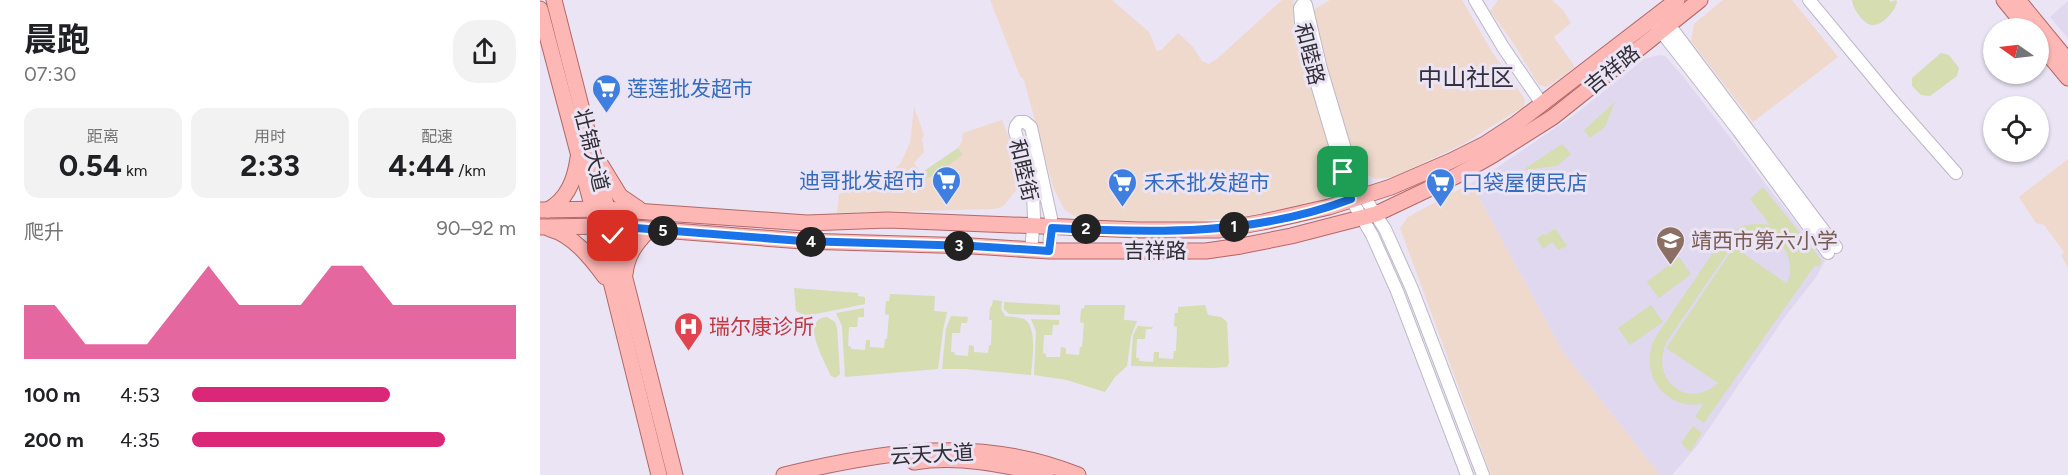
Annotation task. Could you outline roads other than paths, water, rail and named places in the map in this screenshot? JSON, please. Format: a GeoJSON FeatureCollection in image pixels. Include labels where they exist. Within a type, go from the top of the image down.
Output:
{"type":"FeatureCollection","features":[{"type":"Feature","properties":{"kind":"main road","name":"壮锦大道"},"geometry":{"type":"LineString","coordinates":[[554,0],[659,475]]}},
{"type":"Feature","properties":{"kind":"main road","name":"吉祥路"},"geometry":{"type":"LineString","coordinates":[[544,210],[645,211],[807,223],[888,220],[1052,228],[1191,231],[1219,230],[1293,217],[1391,187],[1451,161],[1542,111],[1575,99],[1660,22],[1677,0]]}},
{"type":"Feature","properties":{"kind":"main road","name":"吉祥路"},"geometry":{"type":"LineString","coordinates":[[542,227],[604,227],[802,241],[1031,251],[1206,250],[1291,236],[1370,216],[1456,176],[1493,155],[1542,111],[1563,87],[1660,22],[1700,0]]}},
{"type":"Feature","properties":{"kind":"main road"},"geometry":{"type":"LineString","coordinates":[[2004,0],[2019,18]]}},
{"type":"Feature","properties":{"kind":"main road"},"geometry":{"type":"LineString","coordinates":[[2018,0],[2068,61]]}},
{"type":"Feature","properties":{"kind":"main road","name":"壮锦大道"},"geometry":{"type":"LineString","coordinates":[[540,9],[586,152]]}},
{"type":"Feature","properties":{"kind":"main road"},"geometry":{"type":"LineString","coordinates":[[2049,55],[2068,78]]}},
{"type":"Feature","properties":{"kind":"main road"},"geometry":{"type":"LineString","coordinates":[[1563,87],[1575,99]]}},
{"type":"Feature","properties":{"kind":"main road"},"geometry":{"type":"LineString","coordinates":[[544,210],[561,201],[586,152],[620,196],[636,208],[645,211]]}},
{"type":"Feature","properties":{"kind":"main road"},"geometry":{"type":"LineString","coordinates":[[955,246],[957,222]]}},
{"type":"Feature","properties":{"kind":"main road"},"geometry":{"type":"LineString","coordinates":[[542,227],[557,231],[572,240],[618,284],[636,243],[649,230]]}},
{"type":"Feature","properties":{"kind":"main road","name":"壮锦大道"},"geometry":{"type":"LineString","coordinates":[[618,284],[675,475]]}},
{"type":"Feature","properties":{"kind":"main road","name":"云天大道"},"geometry":{"type":"LineString","coordinates":[[784,475],[865,459],[946,449],[1019,457],[1078,475]]}},
{"type":"Feature","properties":{"kind":"main road","name":"云天大道"},"geometry":{"type":"LineString","coordinates":[[834,475],[937,460],[995,464],[1046,475]]}},
{"type":"Feature","properties":{"kind":"street"},"geometry":{"type":"LineString","coordinates":[[1475,0],[1542,111]]}},
{"type":"Feature","properties":{"kind":"street"},"geometry":{"type":"LineString","coordinates":[[1809,0],[1956,174]]}},
{"type":"Feature","properties":{"kind":"street","name":"和睦路"},"geometry":{"type":"LineString","coordinates":[[1310,3],[1321,69],[1348,158],[1357,197],[1396,252],[1483,475]]}},
{"type":"Feature","properties":{"kind":"street"},"geometry":{"type":"LineString","coordinates":[[1660,22],[1738,130],[1832,250]]}},
{"type":"Feature","properties":{"kind":"street","name":"和睦街"},"geometry":{"type":"LineString","coordinates":[[1031,251],[1033,194],[1015,131],[1019,122],[1025,122],[1031,127],[1052,228],[1049,251]]}},
{"type":"Feature","properties":{"kind":"street","name":"和睦路"},"geometry":{"type":"LineString","coordinates":[[1370,216],[1467,475]]}},
{"type":"Feature","properties":{"kind":"place","name":"莲莲批发超市"},"geometry":{"type":"Point","coordinates":[606,114]}},
{"type":"Feature","properties":{"kind":"place","name":"迪哥批发超市"},"geometry":{"type":"Point","coordinates":[946,206]}},
{"type":"Feature","properties":{"kind":"place","name":"禾禾批发超市"},"geometry":{"type":"Point","coordinates":[1123,208]}},
{"type":"Feature","properties":{"kind":"place","name":"口袋屋便民店"},"geometry":{"type":"Point","coordinates":[1441,208]}},
{"type":"Feature","properties":{"kind":"place","name":"靖西市第六小学"},"geometry":{"type":"Point","coordinates":[1670,266]}},
{"type":"Feature","properties":{"kind":"place","name":"瑞尔康诊所"},"geometry":{"type":"Point","coordinates":[688,352]}},
{"type":"Feature","properties":{"kind":"district","name":"中山社区"},"geometry":{"type":"Point","coordinates":[1466,77]}}]}
